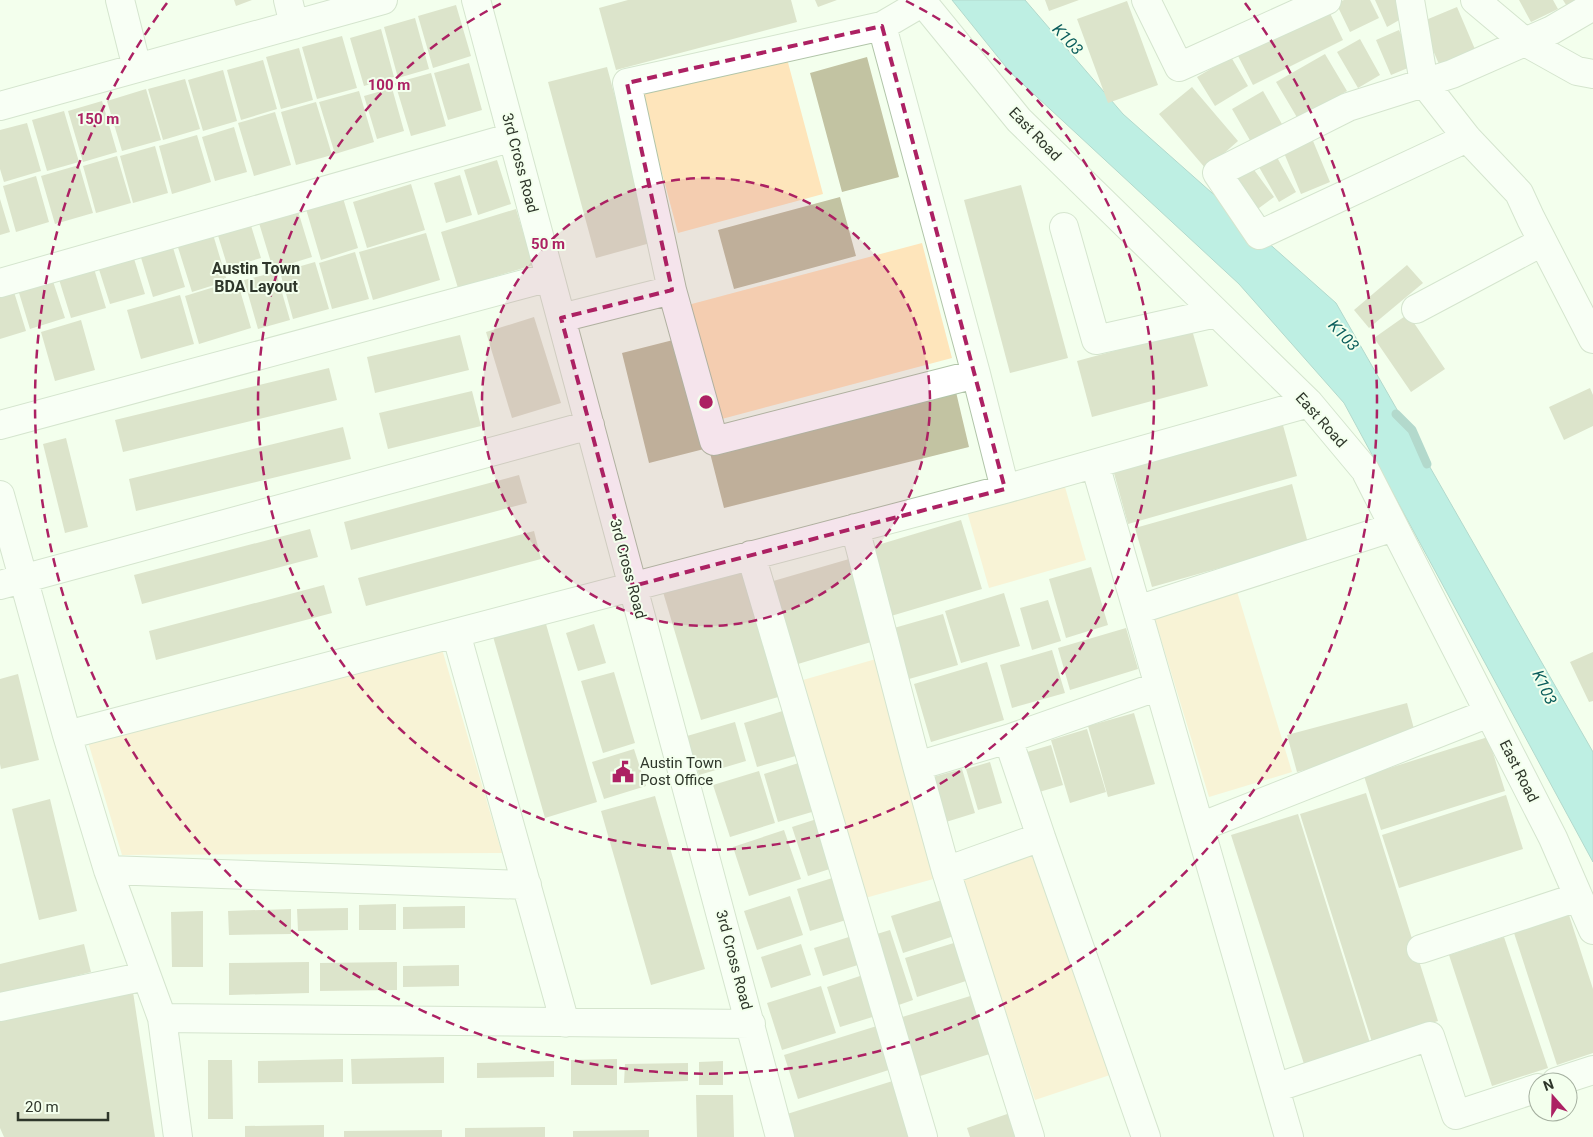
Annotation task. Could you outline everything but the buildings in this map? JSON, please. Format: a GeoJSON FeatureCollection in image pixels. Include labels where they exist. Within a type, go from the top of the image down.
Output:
{"type":"FeatureCollection","features":[{"type":"Feature","properties":{"kind":"street"},"geometry":{"type":"LineString","coordinates":[[120,0],[137,68]]}},
{"type":"Feature","properties":{"kind":"street"},"geometry":{"type":"LineString","coordinates":[[0,106],[137,68],[291,12],[382,0]]}},
{"type":"Feature","properties":{"kind":"street","name":"3rd Cross Road"},"geometry":{"type":"LineString","coordinates":[[476,0],[780,1137]]}},
{"type":"Feature","properties":{"kind":"street"},"geometry":{"type":"LineString","coordinates":[[1146,0],[1179,67],[1327,0]]}},
{"type":"Feature","properties":{"kind":"street"},"geometry":{"type":"LineString","coordinates":[[1410,0],[1424,83],[1467,138],[1519,193],[1542,242],[1593,339]]}},
{"type":"Feature","properties":{"kind":"street"},"geometry":{"type":"LineString","coordinates":[[1475,0],[1525,42],[1577,71],[1593,74]]}},
{"type":"Feature","properties":{"kind":"street"},"geometry":{"type":"LineString","coordinates":[[922,1],[882,26],[627,83],[672,290],[714,441],[976,374]]}},
{"type":"Feature","properties":{"kind":"street","name":"East Road"},"geometry":{"type":"LineString","coordinates":[[922,1],[1019,120],[1308,403],[1365,470],[1553,838],[1593,930]]}},
{"type":"Feature","properties":{"kind":"street"},"geometry":{"type":"LineString","coordinates":[[1467,138],[1259,235],[1218,173],[1348,107],[1452,74],[1552,30],[1593,6]]}},
{"type":"Feature","properties":{"kind":"street"},"geometry":{"type":"LineString","coordinates":[[882,26],[1005,489]]}},
{"type":"Feature","properties":{"kind":"street"},"geometry":{"type":"LineString","coordinates":[[0,283],[513,137]]}},
{"type":"Feature","properties":{"kind":"street"},"geometry":{"type":"LineString","coordinates":[[1064,227],[1096,340],[1216,313]]}},
{"type":"Feature","properties":{"kind":"street"},"geometry":{"type":"LineString","coordinates":[[1416,309],[1542,242]]}},
{"type":"Feature","properties":{"kind":"street"},"geometry":{"type":"LineString","coordinates":[[0,425],[550,277]]}},
{"type":"Feature","properties":{"kind":"street"},"geometry":{"type":"LineString","coordinates":[[561,318],[672,290]]}},
{"type":"Feature","properties":{"kind":"street"},"geometry":{"type":"LineString","coordinates":[[67,735],[1005,489],[1308,403]]}},
{"type":"Feature","properties":{"kind":"street"},"geometry":{"type":"LineString","coordinates":[[12,582],[590,425]]}},
{"type":"Feature","properties":{"kind":"street"},"geometry":{"type":"LineString","coordinates":[[1095,464],[1289,1137]]}},
{"type":"Feature","properties":{"kind":"street"},"geometry":{"type":"LineString","coordinates":[[0,495],[12,582],[67,735],[108,870],[162,1018],[178,1137]]}},
{"type":"Feature","properties":{"kind":"street"},"geometry":{"type":"LineString","coordinates":[[1137,610],[1394,527]]}},
{"type":"Feature","properties":{"kind":"street"},"geometry":{"type":"LineString","coordinates":[[855,528],[946,871],[1030,1137]]}},
{"type":"Feature","properties":{"kind":"street"},"geometry":{"type":"LineString","coordinates":[[752,555],[922,1137]]}},
{"type":"Feature","properties":{"kind":"street"},"geometry":{"type":"LineString","coordinates":[[456,633],[565,1024]]}},
{"type":"Feature","properties":{"kind":"street"},"geometry":{"type":"LineString","coordinates":[[917,766],[1008,739],[1159,686]]}},
{"type":"Feature","properties":{"kind":"street"},"geometry":{"type":"LineString","coordinates":[[1200,827],[1489,713]]}},
{"type":"Feature","properties":{"kind":"street"},"geometry":{"type":"LineString","coordinates":[[1008,739],[1146,1137]]}},
{"type":"Feature","properties":{"kind":"street"},"geometry":{"type":"LineString","coordinates":[[946,871],[1041,837]]}},
{"type":"Feature","properties":{"kind":"street"},"geometry":{"type":"LineString","coordinates":[[108,870],[527,885]]}},
{"type":"Feature","properties":{"kind":"street"},"geometry":{"type":"LineString","coordinates":[[1422,949],[1578,897]]}},
{"type":"Feature","properties":{"kind":"street"},"geometry":{"type":"LineString","coordinates":[[0,1007],[146,976]]}},
{"type":"Feature","properties":{"kind":"street"},"geometry":{"type":"LineString","coordinates":[[162,1018],[565,1024],[751,1024]]}},
{"type":"Feature","properties":{"kind":"street"},"geometry":{"type":"LineString","coordinates":[[1275,1088],[1430,1036],[1456,1115],[1528,1091]]}},
{"type":"Feature","properties":{"kind":"street"},"geometry":{"type":"LineString","coordinates":[[1578,1075],[1593,1070]]}},
{"type":"Feature","properties":{"kind":"highlighted area"},"geometry":{"type":"Polygon","coordinates":[[[882,26],[1005,489],[633,586],[561,318],[672,290],[627,83],[882,26]]]}},
{"type":"Feature","properties":{"kind":"shaded area"},"geometry":{"type":"Polygon","coordinates":[[[786,55],[823,194],[678,233],[641,94],[786,55]]]}},
{"type":"Feature","properties":{"kind":"shaded area"},"geometry":{"type":"Polygon","coordinates":[[[922,243],[952,358],[718,420],[688,305],[922,243]]]}},
{"type":"Feature","properties":{"kind":"shaded area"},"geometry":{"type":"Polygon","coordinates":[[[1063,480],[1086,560],[989,588],[966,508],[1063,480]]]}},
{"type":"Feature","properties":{"kind":"shaded area"},"geometry":{"type":"Polygon","coordinates":[[[1236,588],[1292,772],[1209,797],[1153,613],[1236,588]]]}},
{"type":"Feature","properties":{"kind":"shaded area"},"geometry":{"type":"Polygon","coordinates":[[[442,649],[502,853],[122,855],[88,742],[442,649]]]}},
{"type":"Feature","properties":{"kind":"shaded area"},"geometry":{"type":"Polygon","coordinates":[[[876,659],[937,878],[858,900],[796,682],[876,659]]]}},
{"type":"Feature","properties":{"kind":"shaded area"},"geometry":{"type":"Polygon","coordinates":[[[1041,847],[1116,1073],[1035,1100],[960,874],[1041,847]]]}},
{"type":"Feature","properties":{"kind":"water"},"geometry":{"type":"Polygon","coordinates":[[[952,0],[1025,0],[1123,114],[1336,303],[1593,752],[1593,862],[1344,403],[1239,284],[1010,72],[952,0]]]}},
{"type":"Feature","properties":{"kind":"waterway","name":"K103"},"geometry":{"type":"LineString","coordinates":[[1396,414],[1412,430],[1427,464]]}},
{"type":"Feature","properties":{"kind":"place","name":"Austin Town Post Office"},"geometry":{"type":"Point","coordinates":[623,772]}},
{"type":"Feature","properties":{"kind":"district","name":"Austin Town BDA Layout"},"geometry":{"type":"Point","coordinates":[256,277]}}]}
